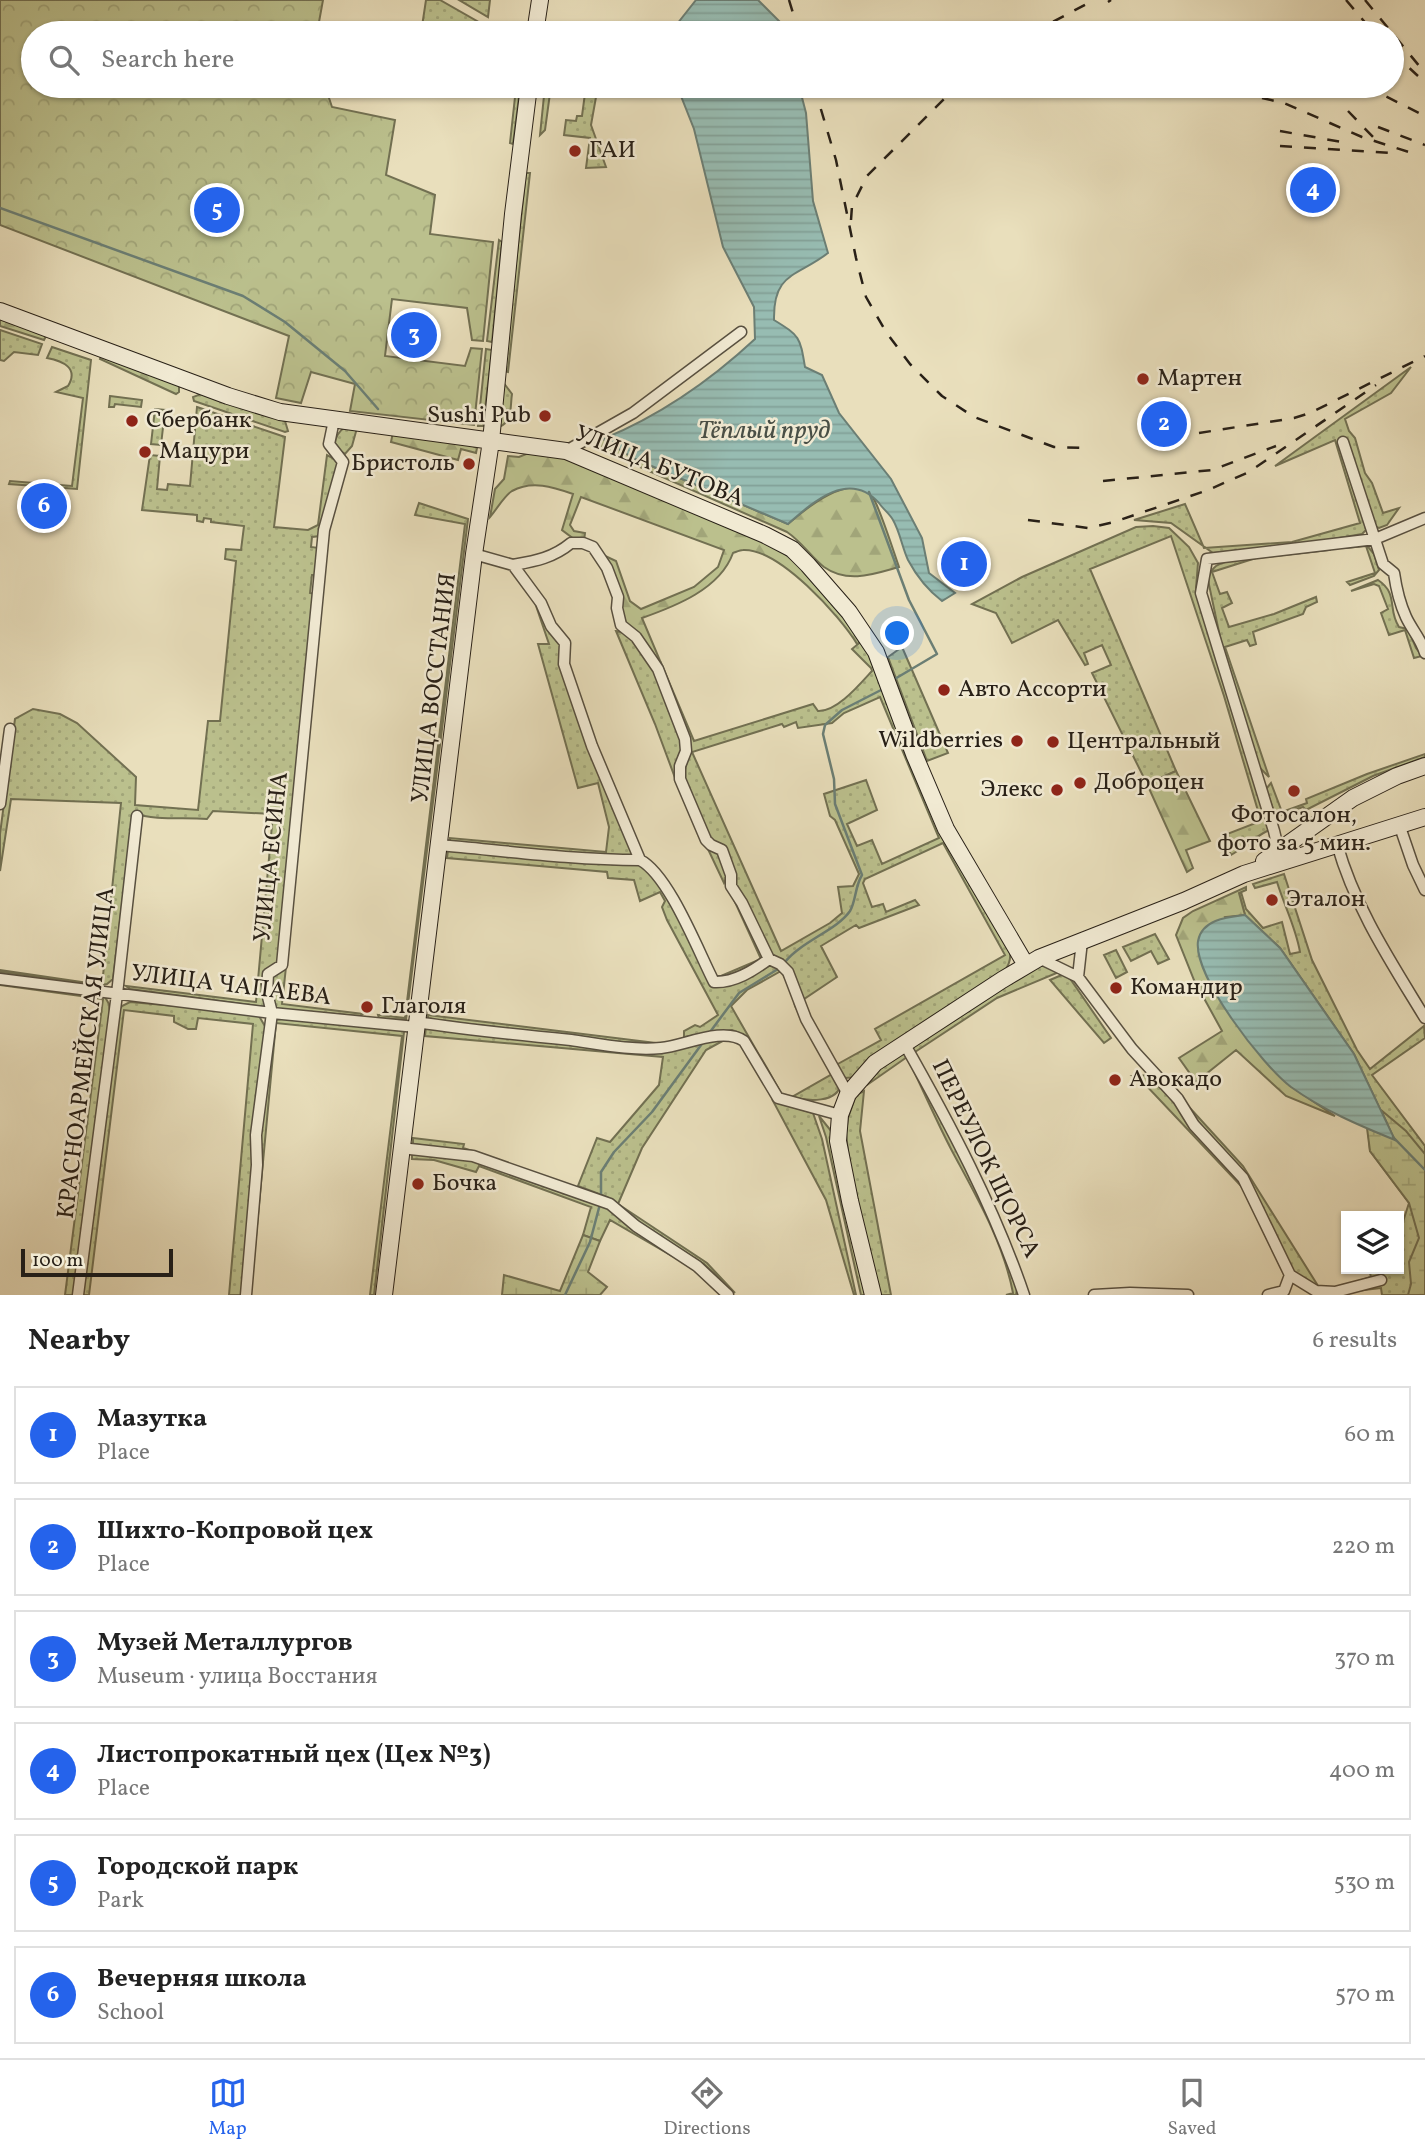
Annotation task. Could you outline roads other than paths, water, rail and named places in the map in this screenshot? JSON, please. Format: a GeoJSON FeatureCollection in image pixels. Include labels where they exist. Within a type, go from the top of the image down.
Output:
{"type":"FeatureCollection","features":[{"type":"Feature","properties":{"kind":"street"},"geometry":{"type":"LineString","coordinates":[[537,21],[540,0]]}},
{"type":"Feature","properties":{"kind":"street","name":"УЛИЦА ВОССТАНИЯ"},"geometry":{"type":"LineString","coordinates":[[384,1295],[474,554],[491,441],[513,214],[528,98]]}},
{"type":"Feature","properties":{"kind":"street","name":"УЛИЦА БУТОВА"},"geometry":{"type":"LineString","coordinates":[[0,311],[228,396],[280,412],[566,451],[779,541],[792,550],[824,582],[849,612],[876,652],[914,754],[946,829],[1032,961]]}},
{"type":"Feature","properties":{"kind":"street"},"geometry":{"type":"LineString","coordinates":[[566,451],[633,413],[741,332]]}},
{"type":"Feature","properties":{"kind":"street","name":"УЛИЦА ЕСИНА"},"geometry":{"type":"LineString","coordinates":[[246,1295],[257,1165],[256,1135],[272,1013],[266,981],[268,974],[282,965],[324,530],[343,462],[329,444],[334,420]]}},
{"type":"Feature","properties":{"kind":"street"},"geometry":{"type":"LineString","coordinates":[[1343,442],[1383,564],[1394,573],[1406,618],[1420,638],[1425,653]]}},
{"type":"Feature","properties":{"kind":"street"},"geometry":{"type":"LineString","coordinates":[[1279,852],[1201,593],[1207,559],[1375,539],[1425,518]]}},
{"type":"Feature","properties":{"kind":"street"},"geometry":{"type":"LineString","coordinates":[[474,554],[513,565],[548,558],[571,543],[593,547],[607,568],[618,597],[617,608],[621,625],[636,637],[658,669],[685,739],[686,751],[680,766],[680,779],[706,840],[722,850],[727,858],[731,886],[769,959],[788,972],[806,1019],[848,1094]]}},
{"type":"Feature","properties":{"kind":"street"},"geometry":{"type":"LineString","coordinates":[[513,565],[541,603],[551,626],[565,643],[564,664],[588,734],[640,860]]}},
{"type":"Feature","properties":{"kind":"street"},"geometry":{"type":"LineString","coordinates":[[0,804],[10,729]]}},
{"type":"Feature","properties":{"kind":"street"},"geometry":{"type":"LineString","coordinates":[[1244,874],[1353,798],[1397,776],[1425,766]]}},
{"type":"Feature","properties":{"kind":"street","name":"КРАСНОАРМЕЙСКАЯ УЛИЦА"},"geometry":{"type":"LineString","coordinates":[[78,1295],[137,816]]}},
{"type":"Feature","properties":{"kind":"street"},"geometry":{"type":"LineString","coordinates":[[873,1295],[838,1141],[840,1115],[848,1094],[875,1063],[1032,961],[1184,901],[1244,874],[1425,817]]}},
{"type":"Feature","properties":{"kind":"street"},"geometry":{"type":"LineString","coordinates":[[1399,824],[1425,890]]}},
{"type":"Feature","properties":{"kind":"street"},"geometry":{"type":"LineString","coordinates":[[1337,844],[1349,883],[1364,915],[1425,1018]]}},
{"type":"Feature","properties":{"kind":"street"},"geometry":{"type":"LineString","coordinates":[[440,845],[573,858],[640,860],[648,864],[667,887],[713,982],[726,982],[758,968],[769,959]]}},
{"type":"Feature","properties":{"kind":"street"},"geometry":{"type":"LineString","coordinates":[[1078,977],[1082,941]]}},
{"type":"Feature","properties":{"kind":"street"},"geometry":{"type":"LineString","coordinates":[[1032,961],[1078,977],[1132,1049],[1178,1099],[1194,1125],[1243,1178],[1290,1275],[1316,1291],[1335,1292],[1381,1280]]}},
{"type":"Feature","properties":{"kind":"street","name":"УЛИЦА ЧАПАЕВА"},"geometry":{"type":"LineString","coordinates":[[0,979],[272,1013],[620,1046],[661,1048],[729,1035],[744,1041],[778,1098],[840,1115]]}},
{"type":"Feature","properties":{"kind":"street","name":"ПЕРЕУЛОК ЩОРСА"},"geometry":{"type":"LineString","coordinates":[[904,1043],[949,1121],[1007,1245],[1024,1295]]}},
{"type":"Feature","properties":{"kind":"street"},"geometry":{"type":"LineString","coordinates":[[401,1148],[472,1156],[610,1204],[636,1226],[697,1266],[728,1295]]}},
{"type":"Feature","properties":{"kind":"street"},"geometry":{"type":"LineString","coordinates":[[1268,1295],[1284,1291],[1290,1275]]}},
{"type":"Feature","properties":{"kind":"street"},"geometry":{"type":"LineString","coordinates":[[1094,1295],[1188,1295]]}},
{"type":"Feature","properties":{"kind":"water"},"geometry":{"type":"Polygon","coordinates":[[[696,0],[758,0],[779,21],[679,21],[696,0]]]}},
{"type":"Feature","properties":{"kind":"water","name":"Тёплый пруд"},"geometry":{"type":"Polygon","coordinates":[[[682,98],[802,98],[806,113],[813,201],[828,253],[782,284],[775,304],[774,320],[797,338],[805,367],[822,375],[839,413],[891,479],[922,538],[929,573],[955,593],[942,601],[911,566],[892,518],[868,493],[856,489],[832,492],[788,524],[635,459],[603,439],[684,396],[721,369],[755,339],[754,307],[723,247],[694,129],[682,98]]]}},
{"type":"Feature","properties":{"kind":"water"},"geometry":{"type":"Polygon","coordinates":[[[1245,915],[1280,948],[1354,1054],[1395,1140],[1328,1110],[1291,1087],[1264,1060],[1232,1019],[1206,976],[1199,956],[1198,941],[1205,928],[1217,920],[1245,915]]]}},
{"type":"Feature","properties":{"kind":"waterway"},"geometry":{"type":"LineString","coordinates":[[0,208],[243,296],[285,322],[345,371],[378,409]]}},
{"type":"Feature","properties":{"kind":"waterway"},"geometry":{"type":"LineString","coordinates":[[869,492],[909,600],[937,654],[893,680]]}},
{"type":"Feature","properties":{"kind":"waterway"},"geometry":{"type":"LineString","coordinates":[[785,962],[800,948],[837,924],[852,907],[862,875],[835,804],[834,779],[823,734],[825,725],[842,710],[883,689]]}},
{"type":"Feature","properties":{"kind":"waterway"},"geometry":{"type":"LineString","coordinates":[[710,1032],[739,993],[778,969]]}},
{"type":"Feature","properties":{"kind":"waterway"},"geometry":{"type":"LineString","coordinates":[[601,1198],[601,1172],[614,1152],[652,1112],[704,1041]]}},
{"type":"Feature","properties":{"kind":"waterway"},"geometry":{"type":"LineString","coordinates":[[1393,1137],[1425,1170]]}},
{"type":"Feature","properties":{"kind":"waterway"},"geometry":{"type":"LineString","coordinates":[[565,1295],[590,1242],[600,1204]]}},
{"type":"Feature","properties":{"kind":"railway"},"geometry":{"type":"LineString","coordinates":[[789,0],[795,21]]}},
{"type":"Feature","properties":{"kind":"railway"},"geometry":{"type":"LineString","coordinates":[[1055,21],[1094,0]]}},
{"type":"Feature","properties":{"kind":"railway"},"geometry":{"type":"LineString","coordinates":[[1346,0],[1364,21]]}},
{"type":"Feature","properties":{"kind":"railway"},"geometry":{"type":"LineString","coordinates":[[1365,0],[1382,21]]}},
{"type":"Feature","properties":{"kind":"railway"},"geometry":{"type":"LineString","coordinates":[[1404,47],[1425,73]]}},
{"type":"Feature","properties":{"kind":"railway"},"geometry":{"type":"LineString","coordinates":[[1404,63],[1418,76]]}},
{"type":"Feature","properties":{"kind":"railway"},"geometry":{"type":"LineString","coordinates":[[818,98],[836,160],[866,297],[886,332],[910,364],[942,396],[974,417],[1054,447],[1087,448]]}},
{"type":"Feature","properties":{"kind":"railway"},"geometry":{"type":"LineString","coordinates":[[851,220],[852,206],[867,176],[945,98]]}},
{"type":"Feature","properties":{"kind":"railway"},"geometry":{"type":"LineString","coordinates":[[1262,98],[1284,103],[1362,137],[1418,155]]}},
{"type":"Feature","properties":{"kind":"railway"},"geometry":{"type":"LineString","coordinates":[[1389,98],[1425,116]]}},
{"type":"Feature","properties":{"kind":"railway"},"geometry":{"type":"LineString","coordinates":[[1348,111],[1373,137]]}},
{"type":"Feature","properties":{"kind":"railway"},"geometry":{"type":"LineString","coordinates":[[1378,127],[1425,145]]}},
{"type":"Feature","properties":{"kind":"railway"},"geometry":{"type":"LineString","coordinates":[[1280,131],[1347,143]]}},
{"type":"Feature","properties":{"kind":"railway"},"geometry":{"type":"LineString","coordinates":[[1280,146],[1390,153]]}},
{"type":"Feature","properties":{"kind":"railway"},"geometry":{"type":"LineString","coordinates":[[1199,433],[1310,413],[1425,356]]}},
{"type":"Feature","properties":{"kind":"railway"},"geometry":{"type":"LineString","coordinates":[[1028,520],[1088,528],[1114,522],[1208,490],[1249,472],[1376,385]]}},
{"type":"Feature","properties":{"kind":"railway"},"geometry":{"type":"LineString","coordinates":[[1103,481],[1212,470],[1276,446]]}},
{"type":"Feature","properties":{"kind":"place","name":"ГАИ"},"geometry":{"type":"Point","coordinates":[575,151]}},
{"type":"Feature","properties":{"kind":"place","name":"Листопрокатный цех (Цех №3)"},"geometry":{"type":"Point","coordinates":[1313,190]}},
{"type":"Feature","properties":{"kind":"place","name":"Городской парк"},"geometry":{"type":"Point","coordinates":[217,210]}},
{"type":"Feature","properties":{"kind":"place","name":"Музей Металлургов"},"geometry":{"type":"Point","coordinates":[414,335]}},
{"type":"Feature","properties":{"kind":"place","name":"Мартен"},"geometry":{"type":"Point","coordinates":[1143,379]}},
{"type":"Feature","properties":{"kind":"place","name":"Sushi Pub"},"geometry":{"type":"Point","coordinates":[545,416]}},
{"type":"Feature","properties":{"kind":"place","name":"Сбербанк"},"geometry":{"type":"Point","coordinates":[132,421]}},
{"type":"Feature","properties":{"kind":"place","name":"Шихто-Копровой цех"},"geometry":{"type":"Point","coordinates":[1164,424]}},
{"type":"Feature","properties":{"kind":"place","name":"Мацури"},"geometry":{"type":"Point","coordinates":[145,452]}},
{"type":"Feature","properties":{"kind":"place","name":"Бристоль"},"geometry":{"type":"Point","coordinates":[469,464]}},
{"type":"Feature","properties":{"kind":"place","name":"Вечерняя школа"},"geometry":{"type":"Point","coordinates":[44,506]}},
{"type":"Feature","properties":{"kind":"place","name":"Мазутка"},"geometry":{"type":"Point","coordinates":[964,564]}},
{"type":"Feature","properties":{"kind":"place","name":"Авто Ассорти"},"geometry":{"type":"Point","coordinates":[944,690]}},
{"type":"Feature","properties":{"kind":"place","name":"Wildberries"},"geometry":{"type":"Point","coordinates":[1017,741]}},
{"type":"Feature","properties":{"kind":"place","name":"Центральный"},"geometry":{"type":"Point","coordinates":[1053,742]}},
{"type":"Feature","properties":{"kind":"place","name":"Доброцен"},"geometry":{"type":"Point","coordinates":[1080,783]}},
{"type":"Feature","properties":{"kind":"place","name":"Элекс"},"geometry":{"type":"Point","coordinates":[1057,790]}},
{"type":"Feature","properties":{"kind":"place","name":"Фотосалон, фото за 5 мин."},"geometry":{"type":"Point","coordinates":[1294,791]}},
{"type":"Feature","properties":{"kind":"place","name":"Эталон"},"geometry":{"type":"Point","coordinates":[1272,900]}},
{"type":"Feature","properties":{"kind":"place","name":"Командир"},"geometry":{"type":"Point","coordinates":[1116,988]}},
{"type":"Feature","properties":{"kind":"place","name":"Глаголя"},"geometry":{"type":"Point","coordinates":[367,1007]}},
{"type":"Feature","properties":{"kind":"place","name":"Авокадо"},"geometry":{"type":"Point","coordinates":[1115,1080]}},
{"type":"Feature","properties":{"kind":"place","name":"Бочка"},"geometry":{"type":"Point","coordinates":[418,1184]}}]}
